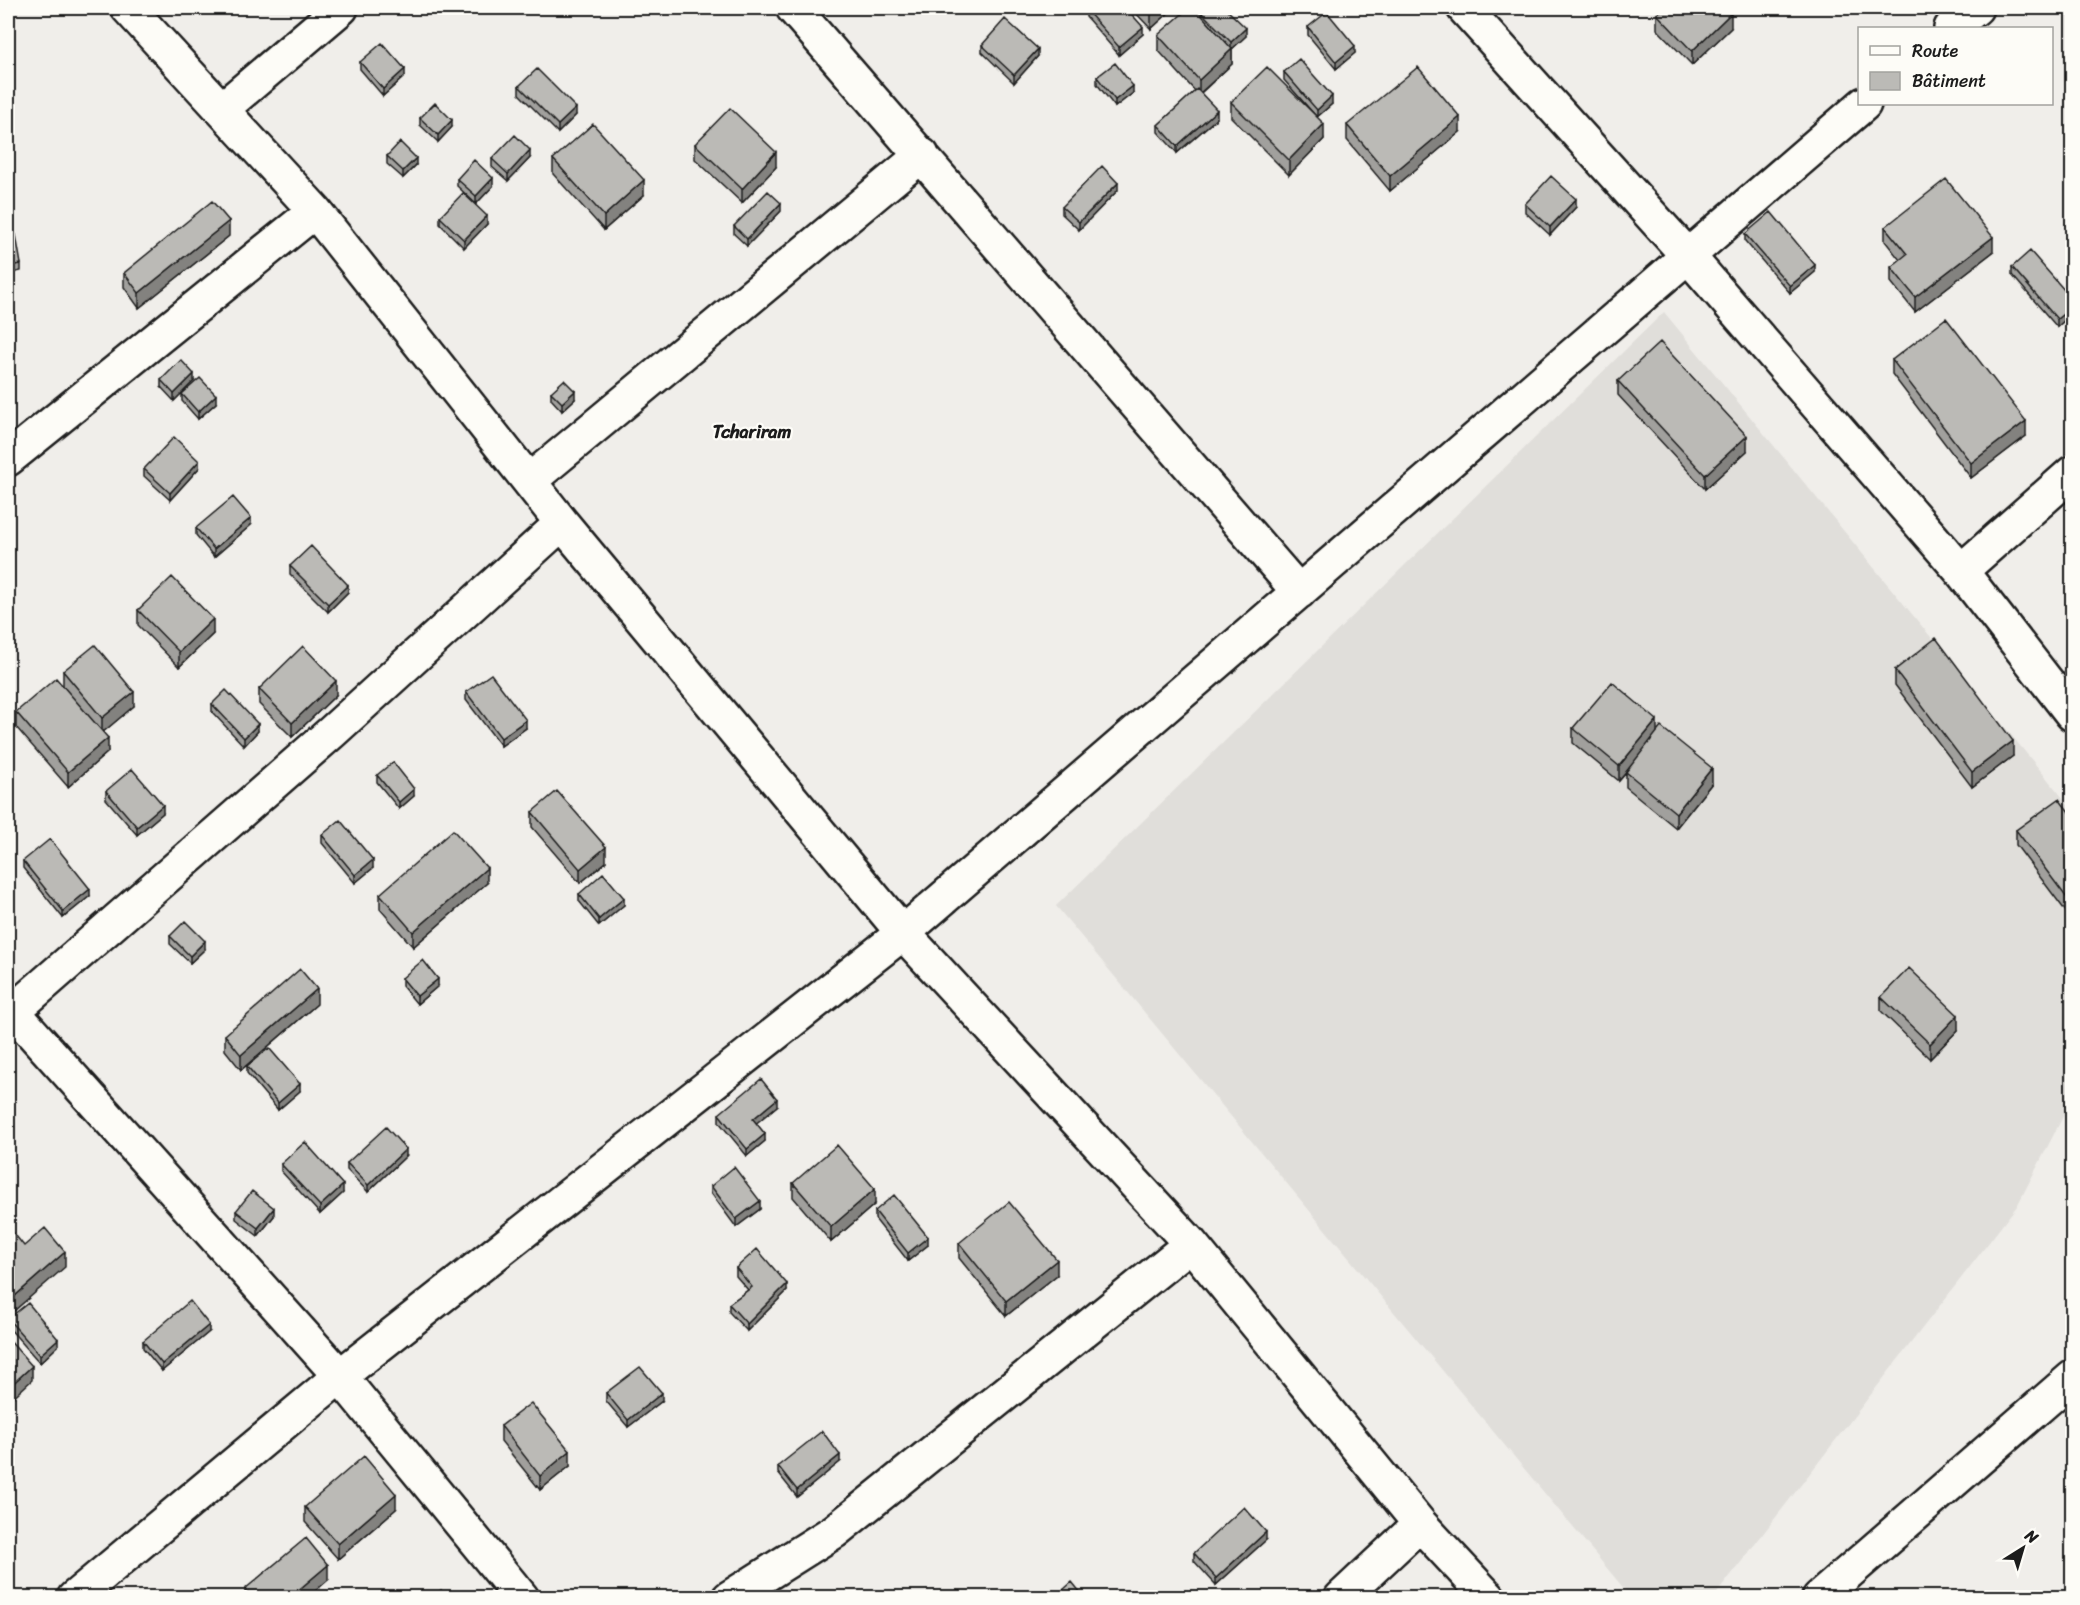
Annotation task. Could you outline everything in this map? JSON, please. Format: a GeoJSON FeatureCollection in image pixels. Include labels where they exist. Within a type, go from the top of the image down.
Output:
{"type":"FeatureCollection","features":[{"type":"Feature","properties":{"kind":"street"},"geometry":{"type":"LineString","coordinates":[[128,8],[315,212],[562,523],[903,933],[1191,1244],[1420,1524],[1489,1598]]}},
{"type":"Feature","properties":{"kind":"street"},"geometry":{"type":"LineString","coordinates":[[222,109],[341,8]]}},
{"type":"Feature","properties":{"kind":"street"},"geometry":{"type":"LineString","coordinates":[[793,8],[1299,592]]}},
{"type":"Feature","properties":{"kind":"street"},"geometry":{"type":"LineString","coordinates":[[1464,8],[1688,256],[1961,571],[2073,714]]}},
{"type":"Feature","properties":{"kind":"street"},"geometry":{"type":"LineString","coordinates":[[1952,27],[1976,8]]}},
{"type":"Feature","properties":{"kind":"street"},"geometry":{"type":"LineString","coordinates":[[74,1598],[340,1376],[903,933],[1863,105]]}},
{"type":"Feature","properties":{"kind":"street"},"geometry":{"type":"LineString","coordinates":[[529,481],[922,155]]}},
{"type":"Feature","properties":{"kind":"street"},"geometry":{"type":"LineString","coordinates":[[8,459],[315,212]]}},
{"type":"Feature","properties":{"kind":"street"},"geometry":{"type":"LineString","coordinates":[[1961,571],[2073,473]]}},
{"type":"Feature","properties":{"kind":"street"},"geometry":{"type":"LineString","coordinates":[[522,1598],[340,1376],[10,1009],[332,732],[562,523]]}},
{"type":"Feature","properties":{"kind":"street"},"geometry":{"type":"LineString","coordinates":[[729,1598],[835,1530],[1191,1244]]}},
{"type":"Feature","properties":{"kind":"street"},"geometry":{"type":"LineString","coordinates":[[1819,1598],[2072,1380]]}},
{"type":"Feature","properties":{"kind":"street"},"geometry":{"type":"LineString","coordinates":[[1341,1598],[1420,1524]]}},
{"type":"Feature","properties":{"kind":"shaded area"},"geometry":{"type":"Polygon","coordinates":[[[1664,312],[2072,809],[2072,1099],[2017,1206],[1714,1597],[1631,1597],[1056,906],[1664,312]]]}},
{"type":"Feature","properties":{"kind":"building"},"geometry":{"type":"Polygon","coordinates":[[[1089,8],[1126,8],[1143,27],[1119,47],[1086,10],[1089,8]]]}},
{"type":"Feature","properties":{"kind":"building"},"geometry":{"type":"Polygon","coordinates":[[[1144,8],[1159,8],[1151,15],[1144,8]]]}},
{"type":"Feature","properties":{"kind":"building"},"geometry":{"type":"Polygon","coordinates":[[[1189,8],[1195,8],[1232,49],[1199,80],[1158,35],[1189,8]]]}},
{"type":"Feature","properties":{"kind":"building"},"geometry":{"type":"Polygon","coordinates":[[[1207,8],[1225,8],[1246,28],[1231,42],[1202,13],[1207,8]]]}},
{"type":"Feature","properties":{"kind":"building"},"geometry":{"type":"Polygon","coordinates":[[[1664,8],[1725,8],[1731,13],[1692,51],[1657,14],[1664,8]]]}},
{"type":"Feature","properties":{"kind":"building"},"geometry":{"type":"Polygon","coordinates":[[[1327,12],[1355,46],[1336,62],[1308,27],[1327,12]]]}},
{"type":"Feature","properties":{"kind":"building"},"geometry":{"type":"Polygon","coordinates":[[[1005,19],[1038,49],[1014,75],[982,45],[1005,19]]]}},
{"type":"Feature","properties":{"kind":"building"},"geometry":{"type":"Polygon","coordinates":[[[382,43],[405,69],[383,89],[360,62],[382,43]]]}},
{"type":"Feature","properties":{"kind":"building"},"geometry":{"type":"Polygon","coordinates":[[[1299,59],[1332,96],[1317,110],[1284,72],[1299,59]]]}},
{"type":"Feature","properties":{"kind":"building"},"geometry":{"type":"Polygon","coordinates":[[[1115,63],[1133,86],[1115,100],[1097,77],[1115,63]]]}},
{"type":"Feature","properties":{"kind":"building"},"geometry":{"type":"Polygon","coordinates":[[[1267,67],[1324,124],[1289,160],[1231,102],[1267,67]]]}},
{"type":"Feature","properties":{"kind":"building"},"geometry":{"type":"Polygon","coordinates":[[[1418,67],[1460,117],[1390,176],[1347,125],[1418,67]]]}},
{"type":"Feature","properties":{"kind":"building"},"geometry":{"type":"Polygon","coordinates":[[[537,69],[576,108],[558,125],[519,86],[537,69]]]}},
{"type":"Feature","properties":{"kind":"building"},"geometry":{"type":"Polygon","coordinates":[[[1197,89],[1217,110],[1177,146],[1158,125],[1197,89]]]}},
{"type":"Feature","properties":{"kind":"building"},"geometry":{"type":"Polygon","coordinates":[[[435,103],[452,120],[438,135],[420,118],[435,103]]]}},
{"type":"Feature","properties":{"kind":"building"},"geometry":{"type":"Polygon","coordinates":[[[730,108],[776,152],[742,189],[695,144],[730,108]]]}},
{"type":"Feature","properties":{"kind":"building"},"geometry":{"type":"Polygon","coordinates":[[[593,124],[644,180],[604,216],[553,159],[593,124]]]}},
{"type":"Feature","properties":{"kind":"building"},"geometry":{"type":"Polygon","coordinates":[[[515,135],[530,150],[508,174],[492,159],[515,135]]]}},
{"type":"Feature","properties":{"kind":"building"},"geometry":{"type":"Polygon","coordinates":[[[400,142],[416,158],[403,171],[387,156],[400,142]]]}},
{"type":"Feature","properties":{"kind":"building"},"geometry":{"type":"Polygon","coordinates":[[[474,160],[493,178],[476,196],[457,179],[474,160]]]}},
{"type":"Feature","properties":{"kind":"building"},"geometry":{"type":"Polygon","coordinates":[[[1102,166],[1118,183],[1079,222],[1062,207],[1102,166]]]}},
{"type":"Feature","properties":{"kind":"building"},"geometry":{"type":"Polygon","coordinates":[[[1551,176],[1576,199],[1550,227],[1525,204],[1551,176]]]}},
{"type":"Feature","properties":{"kind":"building"},"geometry":{"type":"Polygon","coordinates":[[[1946,179],[1993,237],[1915,297],[1891,267],[1907,254],[1885,227],[1946,179]]]}},
{"type":"Feature","properties":{"kind":"building"},"geometry":{"type":"Polygon","coordinates":[[[768,191],[781,203],[747,239],[734,226],[768,191]]]}},
{"type":"Feature","properties":{"kind":"building"},"geometry":{"type":"Polygon","coordinates":[[[463,193],[487,216],[464,240],[440,217],[463,193]]]}},
{"type":"Feature","properties":{"kind":"building"},"geometry":{"type":"Polygon","coordinates":[[[212,201],[229,221],[139,293],[124,273],[212,201]]]}},
{"type":"Feature","properties":{"kind":"building"},"geometry":{"type":"Polygon","coordinates":[[[1771,212],[1815,265],[1790,286],[1745,234],[1771,212]]]}},
{"type":"Feature","properties":{"kind":"building"},"geometry":{"type":"Polygon","coordinates":[[[16,235],[21,264],[8,266],[8,237],[16,235]]]}},
{"type":"Feature","properties":{"kind":"building"},"geometry":{"type":"Polygon","coordinates":[[[2030,251],[2073,300],[2073,306],[2057,319],[2012,267],[2030,251]]]}},
{"type":"Feature","properties":{"kind":"building"},"geometry":{"type":"Polygon","coordinates":[[[1946,318],[2026,421],[1971,463],[1892,360],[1946,318]]]}},
{"type":"Feature","properties":{"kind":"building"},"geometry":{"type":"Polygon","coordinates":[[[1660,342],[1747,436],[1705,475],[1618,381],[1660,342]]]}},
{"type":"Feature","properties":{"kind":"building"},"geometry":{"type":"Polygon","coordinates":[[[181,360],[194,374],[174,394],[161,380],[181,360]]]}},
{"type":"Feature","properties":{"kind":"building"},"geometry":{"type":"Polygon","coordinates":[[[200,378],[216,395],[198,412],[182,394],[200,378]]]}},
{"type":"Feature","properties":{"kind":"building"},"geometry":{"type":"Polygon","coordinates":[[[564,380],[575,391],[562,403],[551,392],[564,380]]]}},
{"type":"Feature","properties":{"kind":"building"},"geometry":{"type":"Polygon","coordinates":[[[174,437],[199,461],[170,493],[144,469],[174,437]]]}},
{"type":"Feature","properties":{"kind":"building"},"geometry":{"type":"Polygon","coordinates":[[[233,497],[251,518],[214,549],[196,528],[233,497]]]}},
{"type":"Feature","properties":{"kind":"building"},"geometry":{"type":"Polygon","coordinates":[[[311,546],[348,585],[328,604],[290,566],[311,546]]]}},
{"type":"Feature","properties":{"kind":"building"},"geometry":{"type":"Polygon","coordinates":[[[172,577],[213,619],[179,652],[138,610],[172,577]]]}},
{"type":"Feature","properties":{"kind":"building"},"geometry":{"type":"Polygon","coordinates":[[[1936,638],[2013,741],[1972,772],[1895,670],[1936,638]]]}},
{"type":"Feature","properties":{"kind":"building"},"geometry":{"type":"Polygon","coordinates":[[[95,645],[134,692],[102,718],[63,671],[95,645]]]}},
{"type":"Feature","properties":{"kind":"building"},"geometry":{"type":"Polygon","coordinates":[[[303,646],[336,681],[292,723],[259,689],[303,646]]]}},
{"type":"Feature","properties":{"kind":"building"},"geometry":{"type":"Polygon","coordinates":[[[491,674],[526,720],[501,738],[466,692],[491,674]]]}},
{"type":"Feature","properties":{"kind":"building"},"geometry":{"type":"Polygon","coordinates":[[[56,678],[108,738],[68,772],[16,712],[56,678]]]}},
{"type":"Feature","properties":{"kind":"building"},"geometry":{"type":"Polygon","coordinates":[[[1612,682],[1657,720],[1619,766],[1573,728],[1612,682]]]}},
{"type":"Feature","properties":{"kind":"building"},"geometry":{"type":"Polygon","coordinates":[[[226,690],[258,724],[244,738],[212,704],[226,690]]]}},
{"type":"Feature","properties":{"kind":"building"},"geometry":{"type":"Polygon","coordinates":[[[1661,727],[1712,768],[1676,813],[1626,772],[1661,727]]]}},
{"type":"Feature","properties":{"kind":"building"},"geometry":{"type":"Polygon","coordinates":[[[393,762],[414,789],[399,802],[377,775],[393,762]]]}},
{"type":"Feature","properties":{"kind":"building"},"geometry":{"type":"Polygon","coordinates":[[[132,769],[163,805],[137,827],[106,791],[132,769]]]}},
{"type":"Feature","properties":{"kind":"building"},"geometry":{"type":"Polygon","coordinates":[[[557,791],[606,847],[580,869],[532,812],[557,791]]]}},
{"type":"Feature","properties":{"kind":"building"},"geometry":{"type":"Polygon","coordinates":[[[2059,799],[2073,817],[2073,906],[2016,830],[2059,799]]]}},
{"type":"Feature","properties":{"kind":"building"},"geometry":{"type":"Polygon","coordinates":[[[340,820],[373,860],[355,875],[322,835],[340,820]]]}},
{"type":"Feature","properties":{"kind":"building"},"geometry":{"type":"Polygon","coordinates":[[[453,830],[487,868],[413,932],[380,894],[453,830]]]}},
{"type":"Feature","properties":{"kind":"building"},"geometry":{"type":"Polygon","coordinates":[[[50,839],[90,889],[63,911],[23,861],[50,839]]]}},
{"type":"Feature","properties":{"kind":"building"},"geometry":{"type":"Polygon","coordinates":[[[603,873],[624,898],[599,919],[579,894],[603,873]]]}},
{"type":"Feature","properties":{"kind":"building"},"geometry":{"type":"Polygon","coordinates":[[[185,921],[205,941],[190,956],[170,936],[185,921]]]}},
{"type":"Feature","properties":{"kind":"building"},"geometry":{"type":"Polygon","coordinates":[[[423,960],[438,979],[417,996],[402,978],[423,960]]]}},
{"type":"Feature","properties":{"kind":"building"},"geometry":{"type":"Polygon","coordinates":[[[1909,968],[1958,1015],[1930,1044],[1881,997],[1909,968]]]}},
{"type":"Feature","properties":{"kind":"building"},"geometry":{"type":"Polygon","coordinates":[[[300,969],[317,989],[241,1055],[225,1035],[300,969]]]}},
{"type":"Feature","properties":{"kind":"building"},"geometry":{"type":"Polygon","coordinates":[[[269,1048],[300,1084],[278,1103],[247,1066],[269,1048]]]}},
{"type":"Feature","properties":{"kind":"building"},"geometry":{"type":"Polygon","coordinates":[[[761,1079],[777,1099],[753,1119],[765,1134],[747,1149],[719,1114],[761,1079]]]}},
{"type":"Feature","properties":{"kind":"building"},"geometry":{"type":"Polygon","coordinates":[[[386,1127],[406,1149],[368,1185],[347,1163],[386,1127]]]}},
{"type":"Feature","properties":{"kind":"building"},"geometry":{"type":"Polygon","coordinates":[[[305,1142],[343,1185],[320,1206],[281,1164],[305,1142]]]}},
{"type":"Feature","properties":{"kind":"building"},"geometry":{"type":"Polygon","coordinates":[[[837,1145],[875,1189],[831,1227],[793,1183],[837,1145]]]}},
{"type":"Feature","properties":{"kind":"building"},"geometry":{"type":"Polygon","coordinates":[[[734,1167],[760,1201],[736,1219],[711,1186],[734,1167]]]}},
{"type":"Feature","properties":{"kind":"building"},"geometry":{"type":"Polygon","coordinates":[[[252,1191],[274,1208],[258,1228],[236,1211],[252,1191]]]}},
{"type":"Feature","properties":{"kind":"building"},"geometry":{"type":"Polygon","coordinates":[[[894,1195],[928,1237],[908,1253],[875,1211],[894,1195]]]}},
{"type":"Feature","properties":{"kind":"building"},"geometry":{"type":"Polygon","coordinates":[[[1009,1202],[1057,1260],[1006,1301],[959,1243],[1009,1202]]]}},
{"type":"Feature","properties":{"kind":"building"},"geometry":{"type":"Polygon","coordinates":[[[8,1226],[24,1246],[45,1228],[65,1252],[8,1302],[8,1226]]]}},
{"type":"Feature","properties":{"kind":"building"},"geometry":{"type":"Polygon","coordinates":[[[757,1249],[787,1284],[747,1324],[729,1304],[752,1287],[736,1268],[757,1249]]]}},
{"type":"Feature","properties":{"kind":"building"},"geometry":{"type":"Polygon","coordinates":[[[190,1301],[209,1325],[162,1364],[143,1341],[190,1301]]]}},
{"type":"Feature","properties":{"kind":"building"},"geometry":{"type":"Polygon","coordinates":[[[28,1303],[58,1339],[40,1355],[8,1319],[28,1303]]]}},
{"type":"Feature","properties":{"kind":"building"},"geometry":{"type":"Polygon","coordinates":[[[8,1339],[32,1366],[8,1388],[8,1339]]]}},
{"type":"Feature","properties":{"kind":"building"},"geometry":{"type":"Polygon","coordinates":[[[640,1367],[662,1393],[628,1420],[606,1393],[640,1367]]]}},
{"type":"Feature","properties":{"kind":"building"},"geometry":{"type":"Polygon","coordinates":[[[531,1403],[570,1451],[540,1476],[501,1426],[531,1403]]]}},
{"type":"Feature","properties":{"kind":"building"},"geometry":{"type":"Polygon","coordinates":[[[822,1431],[840,1455],[797,1490],[778,1466],[822,1431]]]}},
{"type":"Feature","properties":{"kind":"building"},"geometry":{"type":"Polygon","coordinates":[[[364,1456],[396,1494],[338,1544],[305,1507],[364,1456]]]}},
{"type":"Feature","properties":{"kind":"building"},"geometry":{"type":"Polygon","coordinates":[[[1244,1507],[1266,1532],[1216,1578],[1194,1553],[1244,1507]]]}},
{"type":"Feature","properties":{"kind":"building"},"geometry":{"type":"Polygon","coordinates":[[[306,1538],[328,1565],[289,1598],[253,1598],[245,1589],[306,1538]]]}},
{"type":"Feature","properties":{"kind":"building"},"geometry":{"type":"Polygon","coordinates":[[[1072,1582],[1085,1598],[1054,1598],[1072,1582]]]}},
{"type":"Feature","properties":{"kind":"building"},"geometry":{"type":"Polygon","coordinates":[[[441,1590],[448,1598],[431,1598],[441,1590]]]}},
{"type":"Feature","properties":{"kind":"district","name":"Tchariram"},"geometry":{"type":"Point","coordinates":[752,432]}}]}
